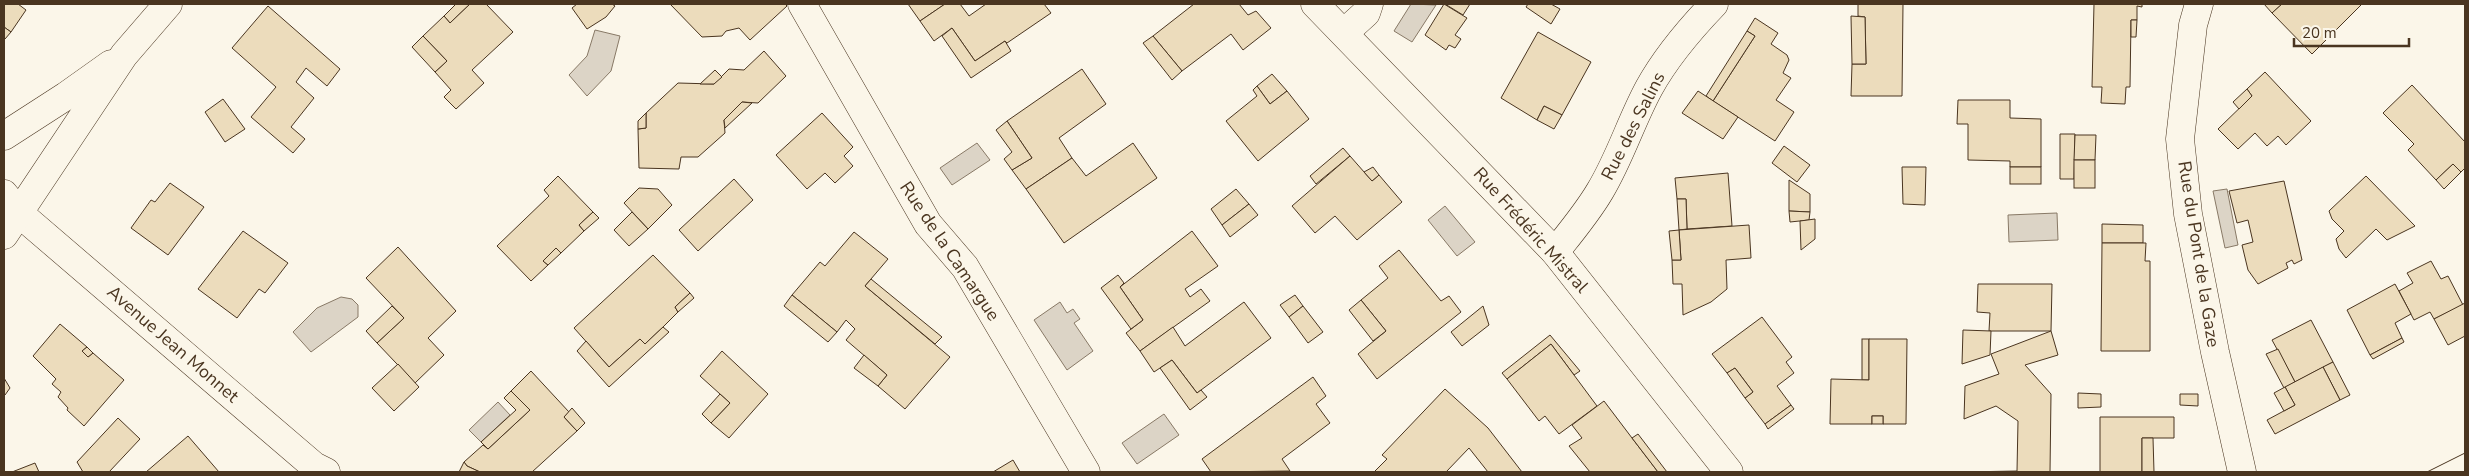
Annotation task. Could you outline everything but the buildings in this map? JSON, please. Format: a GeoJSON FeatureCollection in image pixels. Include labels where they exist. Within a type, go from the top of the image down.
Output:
{"type":"FeatureCollection","features":[{"type":"Feature","properties":{"kind":"street"},"geometry":{"type":"LineString","coordinates":[[4,235],[12,204],[124,55],[168,4]]}},
{"type":"Feature","properties":{"kind":"street","name":"Rue de la Camargue"},"geometry":{"type":"LineString","coordinates":[[802,4],[928,224],[965,267],[1086,472]]}},
{"type":"Feature","properties":{"kind":"street","name":"Rue Frédéric Mistral"},"geometry":{"type":"LineString","coordinates":[[1315,4],[1345,32],[1555,252],[1729,472]]}},
{"type":"Feature","properties":{"kind":"street"},"geometry":{"type":"LineString","coordinates":[[1345,32],[1366,13],[1369,4]]}},
{"type":"Feature","properties":{"kind":"street","name":"Rue des Salins"},"geometry":{"type":"LineString","coordinates":[[1555,252],[1577,226],[1601,190],[1649,88],[1661,68],[1696,23],[1714,4]]}},
{"type":"Feature","properties":{"kind":"street","name":"Rue du Pont de la Gaze"},"geometry":{"type":"LineString","coordinates":[[2198,4],[2193,25],[2181,148],[2188,214],[2215,352],[2242,472]]}},
{"type":"Feature","properties":{"kind":"street"},"geometry":{"type":"LineString","coordinates":[[4,136],[66,96],[124,55]]}},
{"type":"Feature","properties":{"kind":"street","name":"Avenue Jean Monnet"},"geometry":{"type":"LineString","coordinates":[[12,204],[314,466],[326,472]]}},
{"type":"Feature","properties":{"kind":"shaded area"},"geometry":{"type":"Polygon","coordinates":[[[1411,4],[1436,5],[1412,42],[1394,31],[1411,4]]]}},
{"type":"Feature","properties":{"kind":"shaded area"},"geometry":{"type":"Polygon","coordinates":[[[595,30],[620,36],[611,71],[587,96],[569,75],[587,56],[595,30]]]}},
{"type":"Feature","properties":{"kind":"shaded area"},"geometry":{"type":"Polygon","coordinates":[[[977,143],[990,160],[952,185],[940,168],[977,143]]]}},
{"type":"Feature","properties":{"kind":"shaded area"},"geometry":{"type":"Polygon","coordinates":[[[2227,189],[2238,245],[2225,248],[2213,191],[2227,189]]]}},
{"type":"Feature","properties":{"kind":"shaded area"},"geometry":{"type":"Polygon","coordinates":[[[1445,206],[1475,242],[1457,256],[1428,220],[1445,206]]]}},
{"type":"Feature","properties":{"kind":"shaded area"},"geometry":{"type":"Polygon","coordinates":[[[2057,213],[2058,240],[2009,242],[2008,215],[2057,213]]]}},
{"type":"Feature","properties":{"kind":"shaded area"},"geometry":{"type":"Polygon","coordinates":[[[341,297],[352,299],[358,305],[358,317],[311,352],[293,332],[317,308],[341,297]]]}},
{"type":"Feature","properties":{"kind":"shaded area"},"geometry":{"type":"Polygon","coordinates":[[[1060,302],[1067,313],[1073,309],[1080,319],[1074,323],[1093,351],[1067,370],[1034,320],[1060,302]]]}},
{"type":"Feature","properties":{"kind":"shaded area"},"geometry":{"type":"Polygon","coordinates":[[[498,402],[510,415],[481,442],[469,430],[498,402]]]}},
{"type":"Feature","properties":{"kind":"shaded area"},"geometry":{"type":"Polygon","coordinates":[[[1164,414],[1179,435],[1137,464],[1122,443],[1164,414]]]}},
{"type":"Feature","properties":{"kind":"tram line"},"geometry":{"type":"LineString","coordinates":[[2427,472],[2465,453]]}}]}
